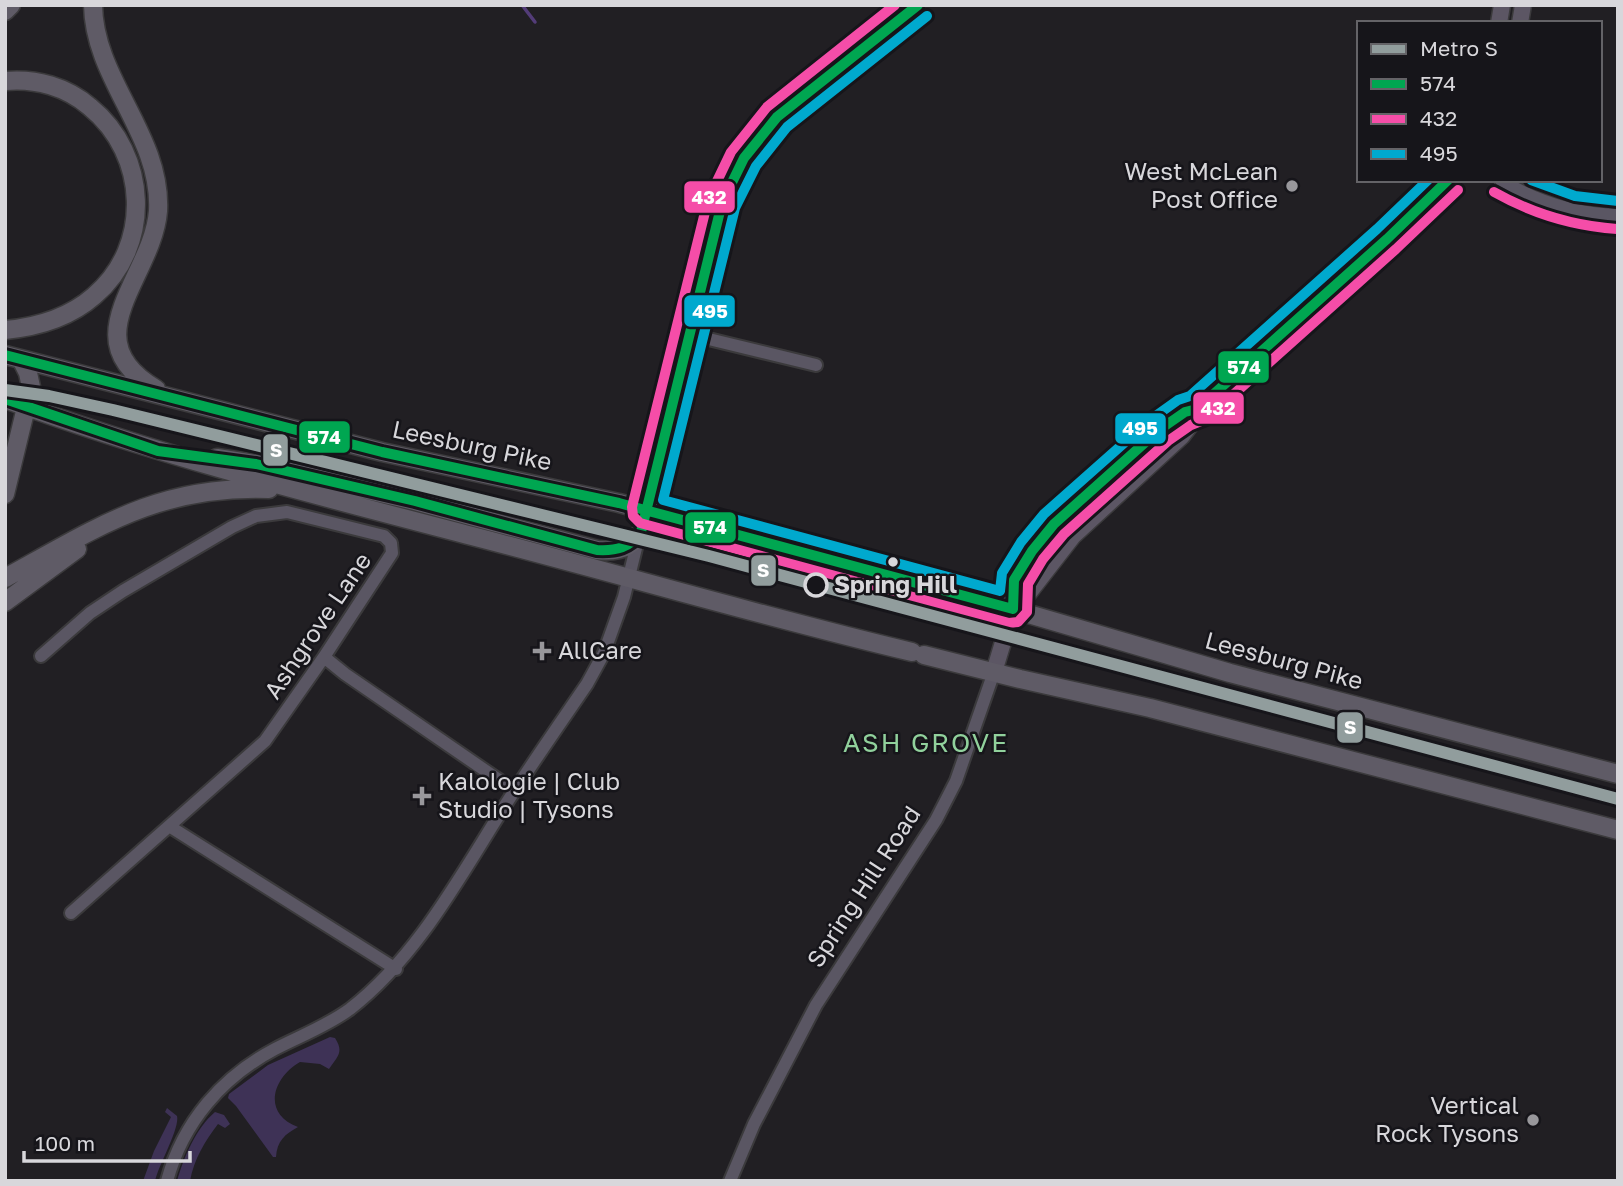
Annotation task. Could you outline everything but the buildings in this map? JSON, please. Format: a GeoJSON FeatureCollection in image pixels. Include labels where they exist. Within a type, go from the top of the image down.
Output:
{"type":"FeatureCollection","features":[{"type":"Feature","properties":{"kind":"highway"},"geometry":{"type":"LineString","coordinates":[[5,11],[11,5]]}},
{"type":"Feature","properties":{"kind":"highway"},"geometry":{"type":"LineString","coordinates":[[93,5],[93,21],[99,48],[146,146],[157,189],[158,210],[154,232],[120,313],[117,342],[122,356],[133,372],[148,384],[178,400]]}},
{"type":"Feature","properties":{"kind":"highway"},"geometry":{"type":"LineString","coordinates":[[5,81],[31,81],[51,85],[69,92],[94,110],[124,148],[134,179],[137,200],[135,224],[126,251],[114,274],[100,290],[60,317],[5,330]]}},
{"type":"Feature","properties":{"kind":"highway"},"geometry":{"type":"LineString","coordinates":[[5,494],[31,387],[28,373],[13,357]]}},
{"type":"Feature","properties":{"kind":"highway","name":"Leesburg Pike"},"geometry":{"type":"LineString","coordinates":[[13,357],[382,452],[646,510],[1013,609],[1230,673],[1618,774]]}},
{"type":"Feature","properties":{"kind":"highway"},"geometry":{"type":"LineString","coordinates":[[5,399],[158,451],[629,580],[918,654],[1150,708],[1618,830]]}},
{"type":"Feature","properties":{"kind":"highway"},"geometry":{"type":"LineString","coordinates":[[158,451],[256,464],[415,501],[597,550],[611,550],[629,545],[641,532]]}},
{"type":"Feature","properties":{"kind":"highway"},"geometry":{"type":"LineString","coordinates":[[5,578],[122,516],[153,503],[211,490],[272,489],[313,495]]}},
{"type":"Feature","properties":{"kind":"highway"},"geometry":{"type":"LineString","coordinates":[[5,601],[122,516]]}},
{"type":"Feature","properties":{"kind":"main road","name":"Spring Hill Road"},"geometry":{"type":"LineString","coordinates":[[994,672],[1013,609],[1073,536],[1182,436],[1194,420],[1197,409],[1408,220],[1446,182]]}},
{"type":"Feature","properties":{"kind":"street"},"geometry":{"type":"LineString","coordinates":[[167,1181],[180,1145],[195,1117],[212,1096],[251,1063],[348,1010],[396,969],[587,684],[604,653],[629,580],[688,334],[722,203],[733,178],[751,148],[794,101],[918,5]]}},
{"type":"Feature","properties":{"kind":"street"},"geometry":{"type":"LineString","coordinates":[[1504,182],[1527,195],[1558,206],[1586,213],[1618,215]]}},
{"type":"Feature","properties":{"kind":"street"},"geometry":{"type":"LineString","coordinates":[[688,334],[816,365]]}},
{"type":"Feature","properties":{"kind":"street","name":"Ashgrove Lane"},"geometry":{"type":"LineString","coordinates":[[41,656],[90,613],[192,550],[256,516],[287,512],[384,536],[393,549],[324,657],[265,741],[71,913]]}},
{"type":"Feature","properties":{"kind":"street"},"geometry":{"type":"LineString","coordinates":[[324,657],[514,791]]}},
{"type":"Feature","properties":{"kind":"street","name":"Spring Hill Road"},"geometry":{"type":"LineString","coordinates":[[730,1181],[754,1124],[816,1004],[936,820],[956,782],[994,672]]}},
{"type":"Feature","properties":{"kind":"street"},"geometry":{"type":"LineString","coordinates":[[169,826],[396,969]]}},
{"type":"Feature","properties":{"kind":"shaded area"},"geometry":{"type":"Polygon","coordinates":[[[330,1037],[335,1038],[339,1051],[329,1069],[320,1064],[300,1062],[290,1069],[278,1086],[275,1105],[279,1114],[298,1127],[282,1139],[276,1157],[273,1157],[228,1098],[229,1094],[268,1065],[330,1037]]]}},
{"type":"Feature","properties":{"kind":"shaded area"},"geometry":{"type":"Polygon","coordinates":[[[167,1108],[177,1116],[175,1129],[155,1181],[143,1181],[171,1117],[165,1112],[167,1108]]]}},
{"type":"Feature","properties":{"kind":"shaded area"},"geometry":{"type":"Polygon","coordinates":[[[215,1112],[224,1115],[230,1124],[225,1128],[218,1124],[213,1130],[197,1158],[190,1181],[177,1181],[192,1144],[202,1126],[215,1112]]]}},
{"type":"Feature","properties":{"kind":"waterway"},"geometry":{"type":"LineString","coordinates":[[522,5],[535,22]]}},
{"type":"Feature","properties":{"kind":"metro line","name":"S"},"geometry":{"type":"LineString","coordinates":[[5,390],[49,396],[113,410],[709,556],[1618,799]]}},
{"type":"Feature","properties":{"kind":"transit line","name":"432"},"geometry":{"type":"LineString","coordinates":[[895,5],[767,107],[731,152],[708,200],[632,507],[633,516],[640,523],[1009,623],[1018,622],[1027,612],[1028,584],[1043,559],[1064,534],[1168,441],[1191,425],[1206,419],[1458,190]]}},
{"type":"Feature","properties":{"kind":"transit line","name":"574"},"geometry":{"type":"LineString","coordinates":[[5,399],[158,451],[256,464],[415,501],[597,550],[622,547],[632,542],[641,532],[722,203],[744,158],[777,117],[918,5]]}},
{"type":"Feature","properties":{"kind":"transit line","name":"495"},"geometry":{"type":"LineString","coordinates":[[927,16],[787,127],[756,166],[735,208],[663,500],[1000,591],[1002,573],[1021,542],[1044,514],[1150,420],[1178,400],[1190,396],[1426,182]]}},
{"type":"Feature","properties":{"kind":"transit line","name":"574"},"geometry":{"type":"LineString","coordinates":[[5,355],[382,452],[619,503],[1013,609],[1014,580],[1032,551],[1054,524],[1159,430],[1185,412],[1197,409],[1387,239],[1446,182]]}},
{"type":"Feature","properties":{"kind":"transit line","name":"495"},"geometry":{"type":"LineString","coordinates":[[1536,182],[1575,196],[1618,201]]}},
{"type":"Feature","properties":{"kind":"transit line","name":"432"},"geometry":{"type":"LineString","coordinates":[[1494,192],[1523,207],[1554,218],[1617,229]]}},
{"type":"Feature","properties":{"kind":"place","name":"West McLean Post Office"},"geometry":{"type":"Point","coordinates":[1292,186]}},
{"type":"Feature","properties":{"kind":"place","name":"Spring Hill"},"geometry":{"type":"Point","coordinates":[816,585]}},
{"type":"Feature","properties":{"kind":"place","name":"AllCare"},"geometry":{"type":"Point","coordinates":[542,651]}},
{"type":"Feature","properties":{"kind":"place","name":"Kalologie | Club Studio | Tysons"},"geometry":{"type":"Point","coordinates":[422,796]}},
{"type":"Feature","properties":{"kind":"place","name":"Vertical Rock Tysons"},"geometry":{"type":"Point","coordinates":[1533,1120]}},
{"type":"Feature","properties":{"kind":"district","name":"ASH GROVE"},"geometry":{"type":"Point","coordinates":[926,743]}}]}
